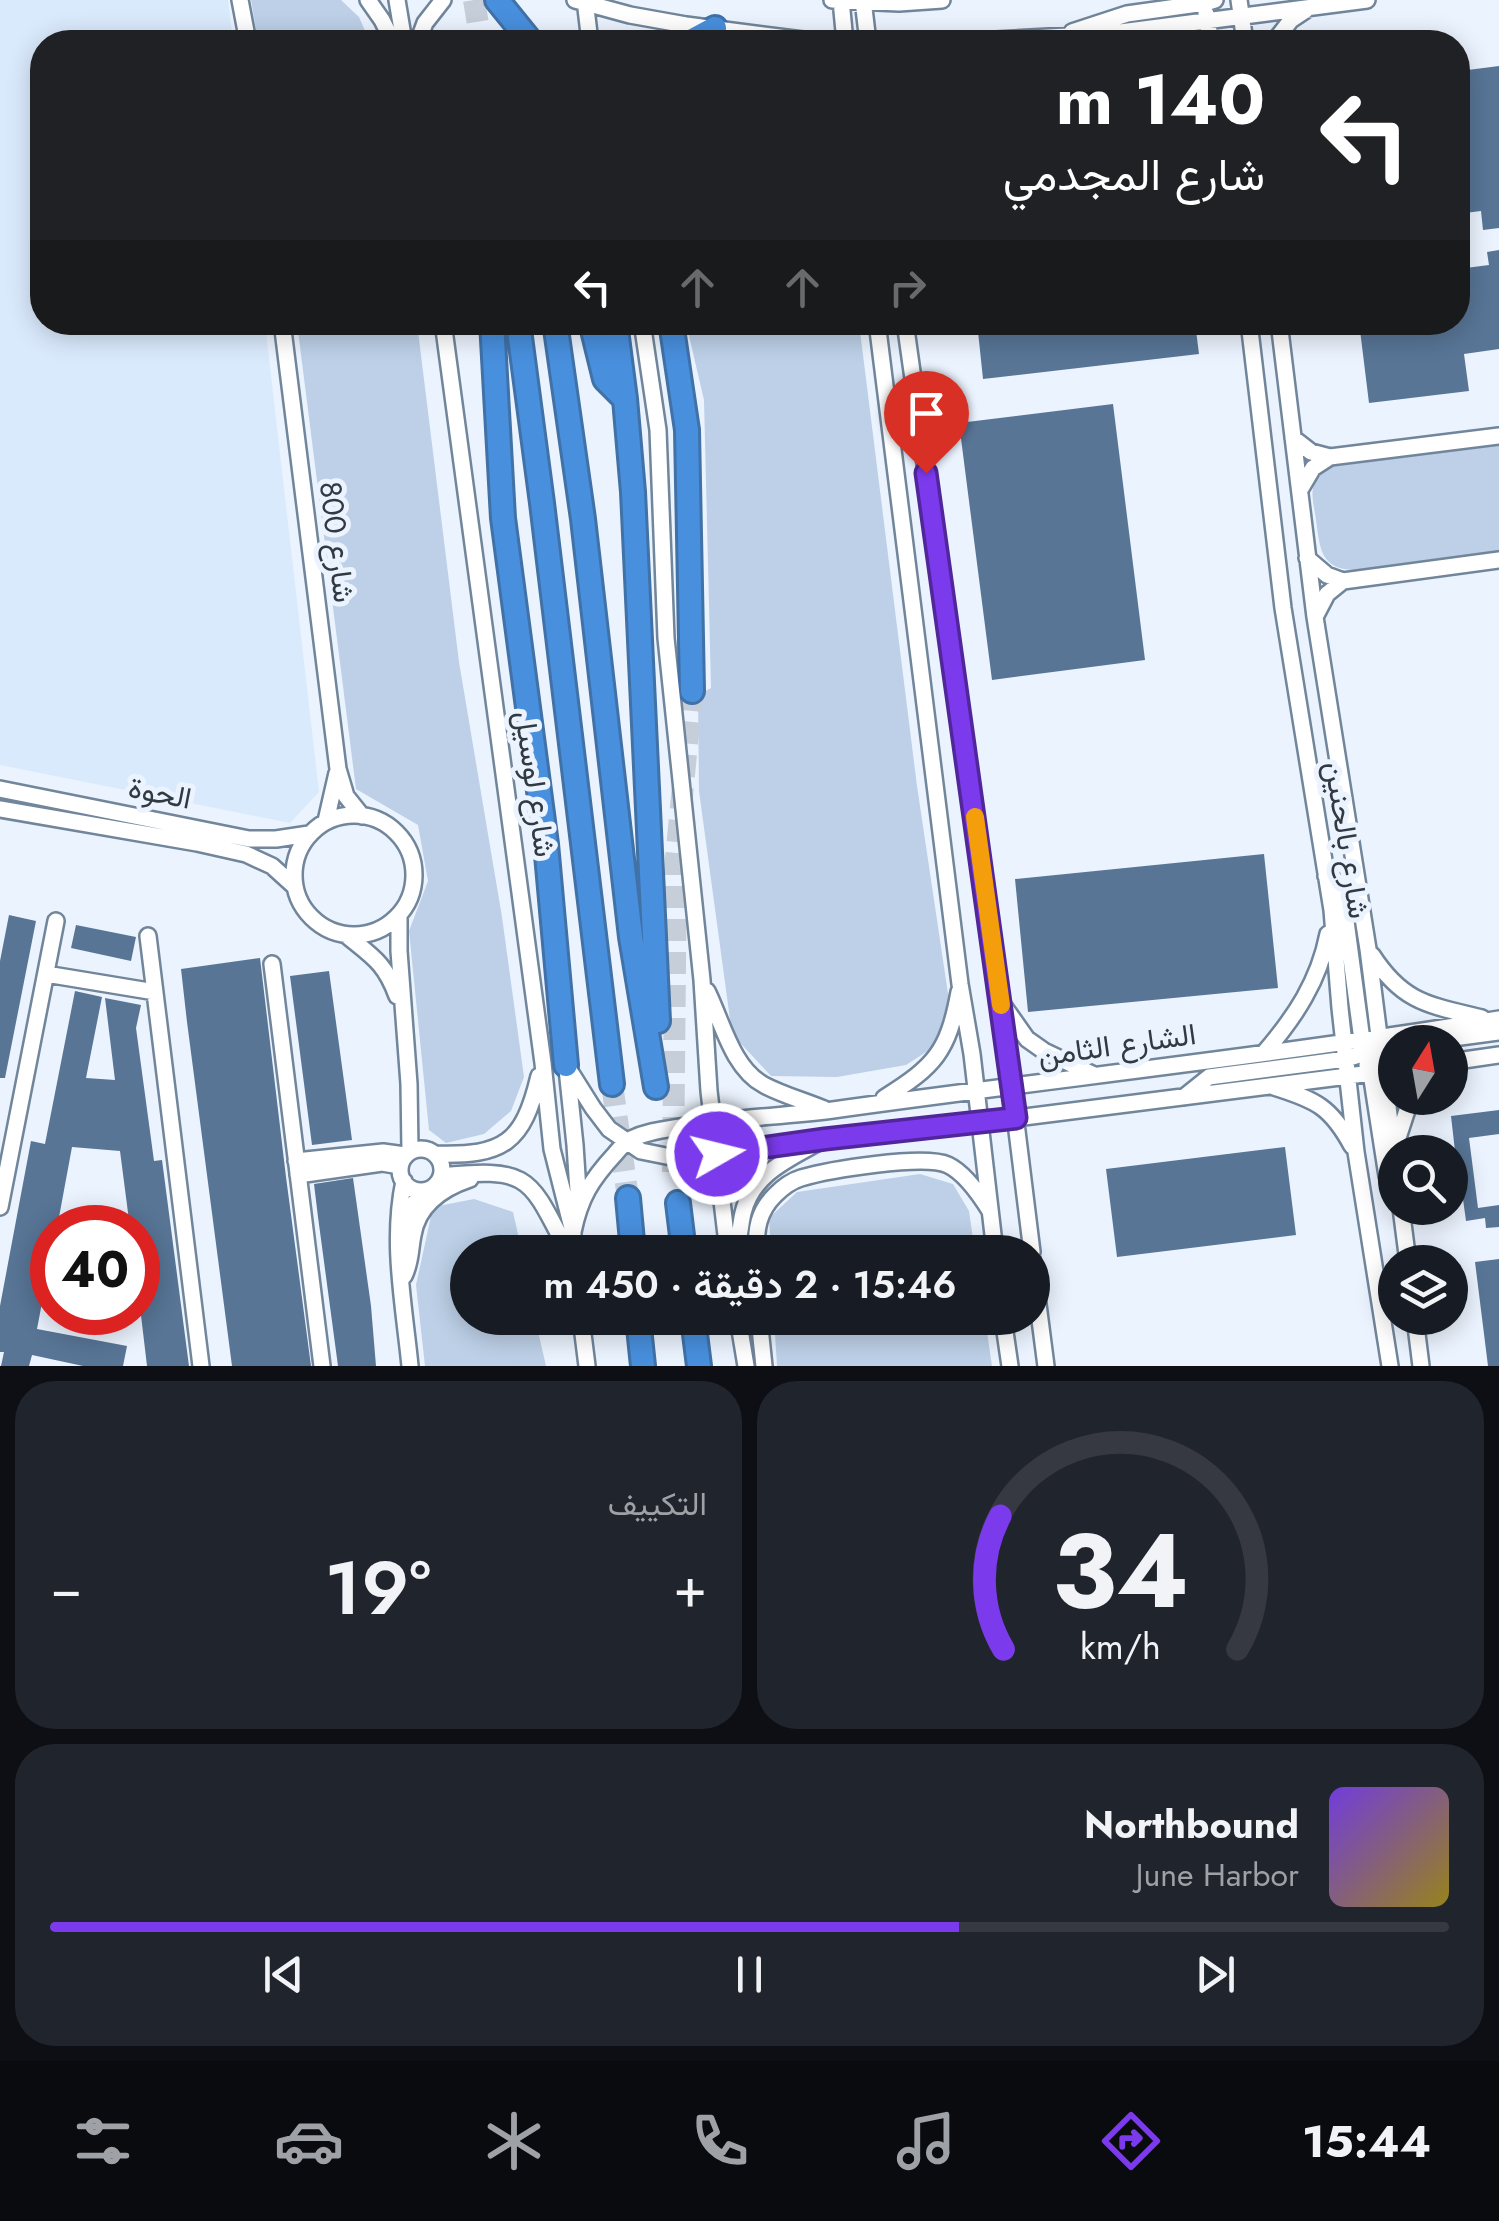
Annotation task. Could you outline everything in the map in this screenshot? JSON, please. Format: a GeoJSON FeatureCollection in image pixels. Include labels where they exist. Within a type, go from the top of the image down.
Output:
{"type":"FeatureCollection","features":[{"type":"Feature","properties":{"kind":"highway"},"geometry":{"type":"LineString","coordinates":[[497,0],[521,30]]}},
{"type":"Feature","properties":{"kind":"highway"},"geometry":{"type":"LineString","coordinates":[[711,30],[715,28]]}},
{"type":"Feature","properties":{"kind":"highway"},"geometry":{"type":"LineString","coordinates":[[493,335],[504,518],[546,844],[554,1064]]}},
{"type":"Feature","properties":{"kind":"highway","name":"شارع لوسيل"},"geometry":{"type":"LineString","coordinates":[[520,335],[612,1084]]}},
{"type":"Feature","properties":{"kind":"highway"},"geometry":{"type":"LineString","coordinates":[[557,335],[583,519],[632,937],[655,1080],[658,1018],[632,492],[616,335]]}},
{"type":"Feature","properties":{"kind":"highway"},"geometry":{"type":"LineString","coordinates":[[595,335],[605,379],[625,399]]}},
{"type":"Feature","properties":{"kind":"highway"},"geometry":{"type":"LineString","coordinates":[[673,335],[688,430],[692,691]]}},
{"type":"Feature","properties":{"kind":"highway"},"geometry":{"type":"LineString","coordinates":[[628,1198],[631,1235]]}},
{"type":"Feature","properties":{"kind":"highway"},"geometry":{"type":"LineString","coordinates":[[678,1202],[682,1235]]}},
{"type":"Feature","properties":{"kind":"highway"},"geometry":{"type":"LineString","coordinates":[[640,1335],[643,1366]]}},
{"type":"Feature","properties":{"kind":"highway"},"geometry":{"type":"LineString","coordinates":[[695,1335],[699,1366]]}},
{"type":"Feature","properties":{"kind":"street"},"geometry":{"type":"LineString","coordinates":[[240,0],[246,30]]}},
{"type":"Feature","properties":{"kind":"street"},"geometry":{"type":"LineString","coordinates":[[368,0],[387,30]]}},
{"type":"Feature","properties":{"kind":"street"},"geometry":{"type":"LineString","coordinates":[[396,0],[402,30]]}},
{"type":"Feature","properties":{"kind":"street"},"geometry":{"type":"LineString","coordinates":[[422,30],[444,0]]}},
{"type":"Feature","properties":{"kind":"street"},"geometry":{"type":"LineString","coordinates":[[832,0],[942,0]]}},
{"type":"Feature","properties":{"kind":"street"},"geometry":{"type":"LineString","coordinates":[[1119,30],[1212,4],[1230,9],[1310,7],[1367,0]]}},
{"type":"Feature","properties":{"kind":"street"},"geometry":{"type":"LineString","coordinates":[[587,30],[581,1],[630,14],[727,30]]}},
{"type":"Feature","properties":{"kind":"street"},"geometry":{"type":"LineString","coordinates":[[841,1],[844,30]]}},
{"type":"Feature","properties":{"kind":"street"},"geometry":{"type":"LineString","coordinates":[[863,1],[867,30]]}},
{"type":"Feature","properties":{"kind":"street"},"geometry":{"type":"LineString","coordinates":[[1076,30],[1126,14],[1212,4],[1240,8]]}},
{"type":"Feature","properties":{"kind":"street"},"geometry":{"type":"LineString","coordinates":[[1211,30],[1212,4]]}},
{"type":"Feature","properties":{"kind":"street"},"geometry":{"type":"LineString","coordinates":[[1283,30],[1310,7]]}},
{"type":"Feature","properties":{"kind":"street","name":"شارع 800"},"geometry":{"type":"LineString","coordinates":[[284,335],[338,769],[346,796],[362,816]]}},
{"type":"Feature","properties":{"kind":"street","name":"شارع لوسيل"},"geometry":{"type":"LineString","coordinates":[[445,335],[554,1064],[552,1149],[572,1235]]}},
{"type":"Feature","properties":{"kind":"street"},"geometry":{"type":"LineString","coordinates":[[644,335],[658,430],[666,638],[726,1235]]}},
{"type":"Feature","properties":{"kind":"street"},"geometry":{"type":"LineString","coordinates":[[879,335],[993,1235]]}},
{"type":"Feature","properties":{"kind":"street"},"geometry":{"type":"LineString","coordinates":[[907,335],[1001,1002],[1030,1235]]}},
{"type":"Feature","properties":{"kind":"street","name":"شارع بالحنين"},"geometry":{"type":"LineString","coordinates":[[1251,335],[1283,608],[1332,910],[1344,1042]]}},
{"type":"Feature","properties":{"kind":"street","name":"شارع بالحنين"},"geometry":{"type":"LineString","coordinates":[[1281,335],[1315,618],[1368,948],[1371,1057],[1356,1152],[1390,1366]]}},
{"type":"Feature","properties":{"kind":"street"},"geometry":{"type":"LineString","coordinates":[[1293,438],[1311,452],[1330,457],[1499,436]]}},
{"type":"Feature","properties":{"kind":"street"},"geometry":{"type":"LineString","coordinates":[[1299,491],[1313,468],[1330,457]]}},
{"type":"Feature","properties":{"kind":"street"},"geometry":{"type":"LineString","coordinates":[[1307,558],[1326,575],[1343,581],[1499,560]]}},
{"type":"Feature","properties":{"kind":"street"},"geometry":{"type":"LineString","coordinates":[[1315,618],[1327,594],[1343,581]]}},
{"type":"Feature","properties":{"kind":"street","name":"شارع 800"},"geometry":{"type":"LineString","coordinates":[[326,822],[338,769]]}},
{"type":"Feature","properties":{"kind":"street"},"geometry":{"type":"LineString","coordinates":[[3,810],[5,790]]}},
{"type":"Feature","properties":{"kind":"street","name":"الحوة"},"geometry":{"type":"LineString","coordinates":[[5,790],[249,839],[309,834]]}},
{"type":"Feature","properties":{"kind":"street","name":"الحوة"},"geometry":{"type":"LineString","coordinates":[[3,810],[246,854],[272,866],[294,885]]}},
{"type":"Feature","properties":{"kind":"street"},"geometry":{"type":"LineString","coordinates":[[346,936],[366,935],[384,928],[400,916],[414,886],[414,870],[403,840],[392,828],[362,816],[338,817],[309,834],[299,849],[294,885],[300,903],[312,919],[346,936],[386,970],[404,1016]]}},
{"type":"Feature","properties":{"kind":"street"},"geometry":{"type":"LineString","coordinates":[[1326,876],[1341,884],[1381,1135]]}},
{"type":"Feature","properties":{"kind":"street"},"geometry":{"type":"LineString","coordinates":[[1264,1053],[1287,1026],[1312,985],[1324,955],[1332,910]]}},
{"type":"Feature","properties":{"kind":"street"},"geometry":{"type":"LineString","coordinates":[[297,1168],[383,1152],[405,1163],[411,1188],[420,1191],[435,1186],[441,1176],[442,1164],[421,1134],[410,1084],[399,951],[400,916]]}},
{"type":"Feature","properties":{"kind":"street"},"geometry":{"type":"LineString","coordinates":[[0,1207],[56,922]]}},
{"type":"Feature","properties":{"kind":"street"},"geometry":{"type":"LineString","coordinates":[[148,936],[201,1366]]}},
{"type":"Feature","properties":{"kind":"street"},"geometry":{"type":"LineString","coordinates":[[1368,948],[1386,977],[1404,992],[1423,1002],[1496,1024]]}},
{"type":"Feature","properties":{"kind":"street"},"geometry":{"type":"LineString","coordinates":[[272,964],[322,1366]]}},
{"type":"Feature","properties":{"kind":"street"},"geometry":{"type":"LineString","coordinates":[[46,974],[155,992]]}},
{"type":"Feature","properties":{"kind":"street"},"geometry":{"type":"LineString","coordinates":[[702,980],[748,1074],[764,1085],[828,1110]]}},
{"type":"Feature","properties":{"kind":"street"},"geometry":{"type":"LineString","coordinates":[[877,1103],[910,1082],[938,1057],[950,1033],[960,984]]}},
{"type":"Feature","properties":{"kind":"street"},"geometry":{"type":"LineString","coordinates":[[1001,1002],[1027,1040],[1092,1074]]}},
{"type":"Feature","properties":{"kind":"street"},"geometry":{"type":"LineString","coordinates":[[1468,1031],[1496,1024]]}},
{"type":"Feature","properties":{"kind":"street","name":"الشارع الثامن"},"geometry":{"type":"LineString","coordinates":[[554,1064],[601,1120],[626,1142],[641,1152],[676,1158],[1271,1086],[1496,1024]]}},
{"type":"Feature","properties":{"kind":"street","name":"الشارع الثامن"},"geometry":{"type":"LineString","coordinates":[[626,1142],[652,1131],[712,1122],[976,1089],[1012,1088],[1344,1042],[1371,1057]]}},
{"type":"Feature","properties":{"kind":"street"},"geometry":{"type":"LineString","coordinates":[[1468,1059],[1499,1055]]}},
{"type":"Feature","properties":{"kind":"street"},"geometry":{"type":"LineString","coordinates":[[1184,1097],[1208,1077],[1371,1057]]}},
{"type":"Feature","properties":{"kind":"street","name":"شارع بالحنين"},"geometry":{"type":"LineString","coordinates":[[1371,1057],[1389,1135]]}},
{"type":"Feature","properties":{"kind":"street"},"geometry":{"type":"LineString","coordinates":[[405,1163],[416,1149],[462,1155],[488,1150],[518,1132],[554,1064]]}},
{"type":"Feature","properties":{"kind":"street"},"geometry":{"type":"LineString","coordinates":[[554,1064],[575,1144],[578,1206],[572,1232]]}},
{"type":"Feature","properties":{"kind":"street"},"geometry":{"type":"LineString","coordinates":[[410,1084],[398,1210],[410,1366]]}},
{"type":"Feature","properties":{"kind":"street"},"geometry":{"type":"LineString","coordinates":[[1271,1086],[1320,1105],[1339,1121],[1356,1152]]}},
{"type":"Feature","properties":{"kind":"street"},"geometry":{"type":"LineString","coordinates":[[739,1235],[743,1212],[754,1187],[781,1162],[825,1139]]}},
{"type":"Feature","properties":{"kind":"street"},"geometry":{"type":"LineString","coordinates":[[578,1206],[592,1182],[626,1142]]}},
{"type":"Feature","properties":{"kind":"street"},"geometry":{"type":"LineString","coordinates":[[757,1235],[758,1222],[767,1204],[796,1179],[887,1163],[932,1160],[948,1165],[961,1174],[990,1212]]}},
{"type":"Feature","properties":{"kind":"street"},"geometry":{"type":"LineString","coordinates":[[441,1176],[488,1172],[523,1180],[535,1191],[560,1235]]}},
{"type":"Feature","properties":{"kind":"street"},"geometry":{"type":"LineString","coordinates":[[402,1280],[410,1262],[416,1224],[426,1206],[452,1186],[488,1172]]}},
{"type":"Feature","properties":{"kind":"street"},"geometry":{"type":"LineString","coordinates":[[398,1239],[420,1191]]}},
{"type":"Feature","properties":{"kind":"street"},"geometry":{"type":"LineString","coordinates":[[583,1335],[588,1366]]}},
{"type":"Feature","properties":{"kind":"street"},"geometry":{"type":"LineString","coordinates":[[741,1335],[746,1366]]}},
{"type":"Feature","properties":{"kind":"street"},"geometry":{"type":"LineString","coordinates":[[761,1335],[764,1366]]}},
{"type":"Feature","properties":{"kind":"street"},"geometry":{"type":"LineString","coordinates":[[1006,1335],[1010,1366]]}},
{"type":"Feature","properties":{"kind":"street"},"geometry":{"type":"LineString","coordinates":[[1042,1335],[1046,1366]]}},
{"type":"Feature","properties":{"kind":"street"},"geometry":{"type":"LineString","coordinates":[[1417,1335],[1421,1366]]}},
{"type":"Feature","properties":{"kind":"shaded area"},"geometry":{"type":"Polygon","coordinates":[[[0,0],[228,0],[232,30],[30,30],[30,335],[266,335],[319,792],[290,823],[0,765],[0,0]]]}},
{"type":"Feature","properties":{"kind":"shaded area"},"geometry":{"type":"Polygon","coordinates":[[[251,0],[341,0],[359,17],[365,30],[256,30],[251,0]]]}},
{"type":"Feature","properties":{"kind":"shaded area"},"geometry":{"type":"Polygon","coordinates":[[[299,335],[418,335],[459,662],[502,917],[524,1077],[511,1111],[484,1134],[446,1143],[429,1130],[409,931],[428,881],[418,825],[356,789],[299,335]]]}},
{"type":"Feature","properties":{"kind":"shaded area"},"geometry":{"type":"Polygon","coordinates":[[[689,335],[861,335],[917,786],[954,1034],[906,1065],[837,1077],[771,1076],[732,1034],[699,791],[698,695],[711,688],[704,400],[689,335]]]}},
{"type":"Feature","properties":{"kind":"shaded area"},"geometry":{"type":"Polygon","coordinates":[[[1499,442],[1499,551],[1354,570],[1328,561],[1319,539],[1313,492],[1318,477],[1332,463],[1499,442]]]}},
{"type":"Feature","properties":{"kind":"shaded area"},"geometry":{"type":"Polygon","coordinates":[[[920,1174],[953,1184],[969,1211],[973,1235],[770,1235],[769,1218],[797,1192],[920,1174]]]}},
{"type":"Feature","properties":{"kind":"shaded area"},"geometry":{"type":"Polygon","coordinates":[[[474,1199],[513,1212],[518,1235],[450,1235],[450,1335],[539,1335],[546,1366],[425,1366],[416,1285],[433,1207],[474,1199]]]}},
{"type":"Feature","properties":{"kind":"shaded area"},"geometry":{"type":"Polygon","coordinates":[[[775,1335],[987,1335],[992,1366],[777,1366],[775,1335]]]}},
{"type":"Feature","properties":{"kind":"building"},"geometry":{"type":"Polygon","coordinates":[[[1499,66],[1499,228],[1483,230],[1481,211],[1470,212],[1470,70],[1499,66]]]}},
{"type":"Feature","properties":{"kind":"building"},"geometry":{"type":"Polygon","coordinates":[[[1499,250],[1499,349],[1464,354],[1469,391],[1369,403],[1361,335],[1470,335],[1470,267],[1489,265],[1487,252],[1499,250]]]}},
{"type":"Feature","properties":{"kind":"building"},"geometry":{"type":"Polygon","coordinates":[[[978,335],[1197,335],[1199,354],[983,379],[978,335]]]}},
{"type":"Feature","properties":{"kind":"building"},"geometry":{"type":"Polygon","coordinates":[[[1113,404],[1145,660],[992,680],[959,423],[1113,404]]]}},
{"type":"Feature","properties":{"kind":"building"},"geometry":{"type":"Polygon","coordinates":[[[1264,854],[1278,988],[1028,1012],[1015,879],[1264,854]]]}},
{"type":"Feature","properties":{"kind":"building"},"geometry":{"type":"Polygon","coordinates":[[[9,915],[36,921],[5,1078],[0,1078],[0,961],[9,915]]]}},
{"type":"Feature","properties":{"kind":"building"},"geometry":{"type":"Polygon","coordinates":[[[76,925],[136,937],[131,961],[71,948],[76,925]]]}},
{"type":"Feature","properties":{"kind":"building"},"geometry":{"type":"Polygon","coordinates":[[[260,958],[311,1366],[232,1366],[187,1022],[181,969],[260,958]]]}},
{"type":"Feature","properties":{"kind":"building"},"geometry":{"type":"Polygon","coordinates":[[[329,971],[352,1140],[312,1145],[290,976],[329,971]]]}},
{"type":"Feature","properties":{"kind":"building"},"geometry":{"type":"Polygon","coordinates":[[[75,991],[102,997],[86,1078],[115,1080],[105,998],[141,1005],[136,1028],[154,1161],[162,1160],[189,1366],[147,1366],[143,1335],[160,1335],[160,1205],[127,1205],[120,1151],[72,1147],[61,1205],[30,1205],[30,1335],[69,1335],[127,1346],[123,1366],[83,1366],[32,1355],[29,1366],[1,1366],[4,1352],[0,1352],[0,1306],[31,1141],[45,1144],[75,991]]]}},
{"type":"Feature","properties":{"kind":"building"},"geometry":{"type":"Polygon","coordinates":[[[1499,1110],[1499,1134],[1469,1138],[1478,1208],[1499,1205],[1499,1227],[1486,1228],[1485,1218],[1468,1221],[1468,1135],[1453,1135],[1451,1116],[1499,1110]]]}},
{"type":"Feature","properties":{"kind":"building"},"geometry":{"type":"Polygon","coordinates":[[[1285,1147],[1296,1235],[1117,1257],[1106,1169],[1285,1147]]]}},
{"type":"Feature","properties":{"kind":"building"},"geometry":{"type":"Polygon","coordinates":[[[353,1178],[376,1366],[338,1366],[318,1217],[314,1184],[353,1178]]]}},
{"type":"Feature","properties":{"kind":"building"},"geometry":{"type":"Polygon","coordinates":[[[1499,1259],[1499,1366],[1488,1366],[1475,1262],[1499,1259]]]}},
{"type":"Feature","properties":{"kind":"tunnel"},"geometry":{"type":"LineString","coordinates":[[474,0],[479,30]]}},
{"type":"Feature","properties":{"kind":"tunnel"},"geometry":{"type":"LineString","coordinates":[[673,1172],[676,859],[692,691]]}},
{"type":"Feature","properties":{"kind":"tunnel"},"geometry":{"type":"LineString","coordinates":[[612,1084],[628,1198]]}},
{"type":"Feature","properties":{"kind":"slow traffic"},"geometry":{"type":"LineString","coordinates":[[975,817],[1001,1005]]}},
{"type":"Feature","properties":{"kind":"route"},"geometry":{"type":"LineString","coordinates":[[717,1154],[1016,1118],[926,473]]}}]}
